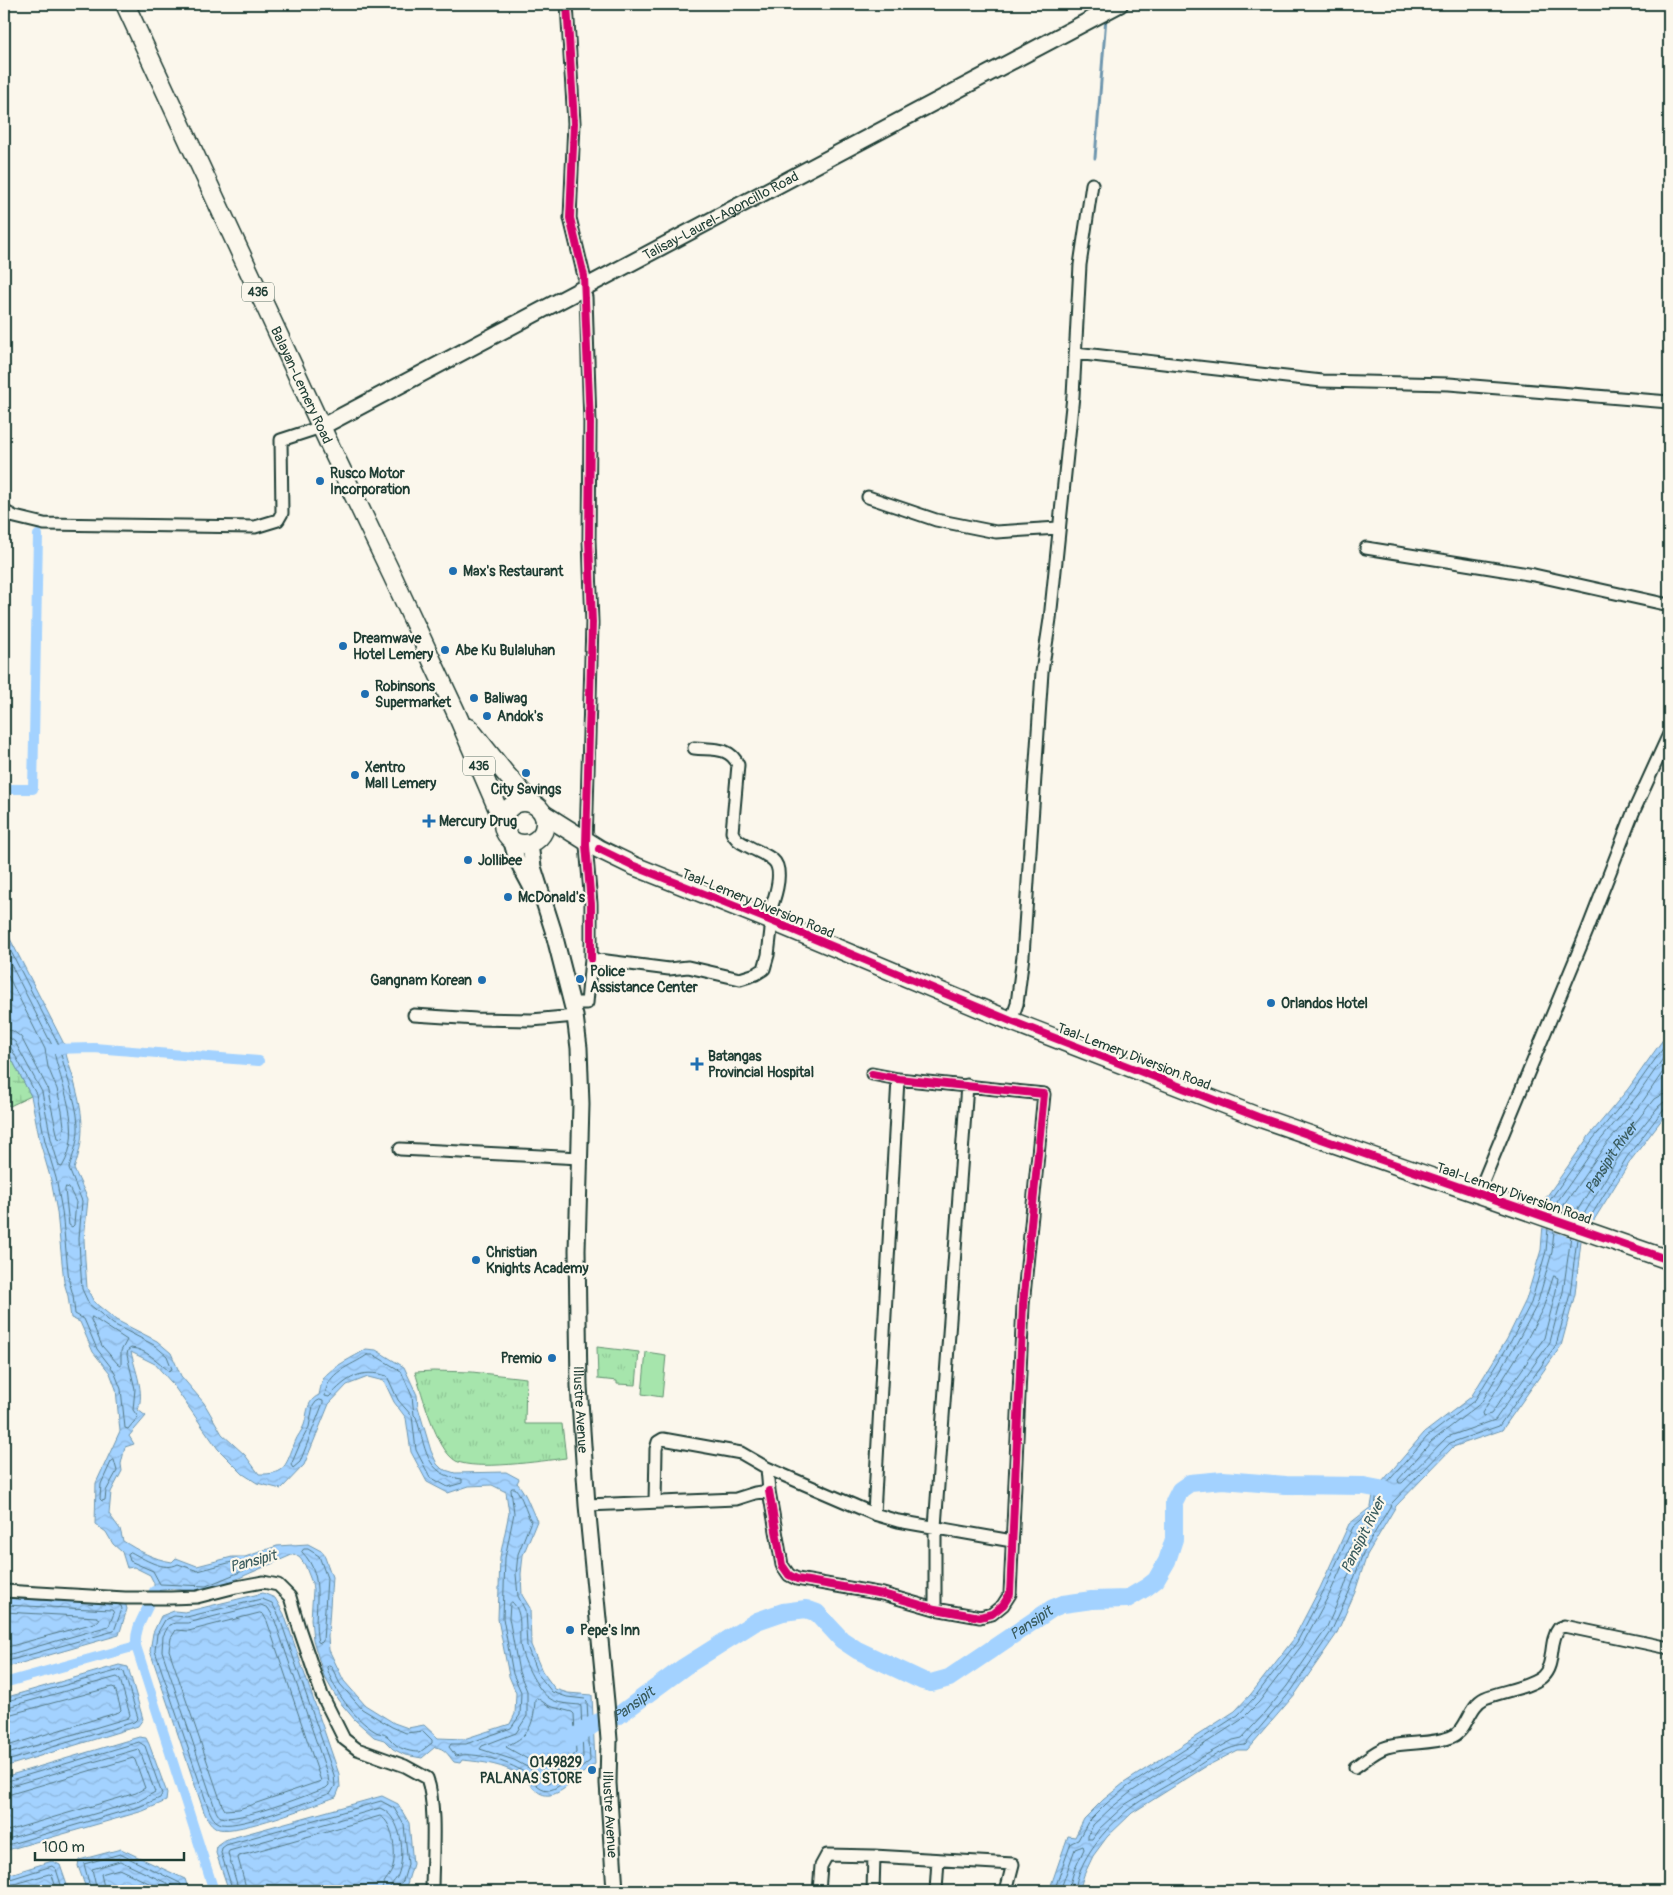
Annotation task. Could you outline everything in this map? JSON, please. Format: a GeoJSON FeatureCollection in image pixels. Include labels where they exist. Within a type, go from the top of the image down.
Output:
{"type":"FeatureCollection","features":[{"type":"Feature","properties":{"kind":"main road","name":"Balayan-Lemery Road"},"geometry":{"type":"LineString","coordinates":[[125,4],[321,427],[455,710],[503,822]]}},
{"type":"Feature","properties":{"kind":"main road","name":"Talisay-Laurel-Agoncillo Road"},"geometry":{"type":"LineString","coordinates":[[321,427],[1109,9]]}},
{"type":"Feature","properties":{"kind":"main road","name":"Balayan-Lemery Road"},"geometry":{"type":"LineString","coordinates":[[455,710],[504,773],[531,802]]}},
{"type":"Feature","properties":{"kind":"main road"},"geometry":{"type":"LineString","coordinates":[[503,822],[506,812],[512,805],[521,801],[531,802]]}},
{"type":"Feature","properties":{"kind":"main road","name":"436"},"geometry":{"type":"LineString","coordinates":[[531,802],[540,807],[544,823]]}},
{"type":"Feature","properties":{"kind":"main road","name":"436"},"geometry":{"type":"LineString","coordinates":[[503,822],[504,831],[511,839]]}},
{"type":"Feature","properties":{"kind":"main road","name":"Taal-Lemery Diversion Road"},"geometry":{"type":"LineString","coordinates":[[544,823],[642,870],[769,920],[1011,1021],[1258,1117],[1669,1260]]}},
{"type":"Feature","properties":{"kind":"main road"},"geometry":{"type":"LineString","coordinates":[[511,839],[520,844],[530,844],[539,839],[544,823]]}},
{"type":"Feature","properties":{"kind":"main road","name":"Illustre Avenue"},"geometry":{"type":"LineString","coordinates":[[511,839],[517,860],[553,930]]}},
{"type":"Feature","properties":{"kind":"main road","name":"Illustre Avenue"},"geometry":{"type":"LineString","coordinates":[[530,844],[533,867],[553,930],[573,1010],[579,1056],[581,1104],[577,1250],[578,1376],[587,1505],[609,1740],[608,1783],[615,1891]]}},
{"type":"Feature","properties":{"kind":"street"},"geometry":{"type":"LineString","coordinates":[[567,4],[574,123],[570,218],[584,276]]}},
{"type":"Feature","properties":{"kind":"street"},"geometry":{"type":"LineString","coordinates":[[1011,1021],[1017,1004],[1023,956],[1042,672],[1050,619],[1073,396],[1080,265],[1092,184]]}},
{"type":"Feature","properties":{"kind":"street"},"geometry":{"type":"LineString","coordinates":[[414,1014],[476,1019],[532,1020],[573,1010],[587,1003],[591,959],[592,623],[590,423],[586,297]]}},
{"type":"Feature","properties":{"kind":"street"},"geometry":{"type":"LineString","coordinates":[[1076,353],[1322,381],[1449,384],[1669,402]]}},
{"type":"Feature","properties":{"kind":"street"},"geometry":{"type":"LineString","coordinates":[[4,512],[15,517],[44,524],[255,528],[278,520],[282,513],[281,440],[321,427]]}},
{"type":"Feature","properties":{"kind":"street"},"geometry":{"type":"LineString","coordinates":[[868,497],[936,520],[996,532],[1058,528]]}},
{"type":"Feature","properties":{"kind":"street"},"geometry":{"type":"LineString","coordinates":[[1366,548],[1534,576],[1669,605]]}},
{"type":"Feature","properties":{"kind":"street"},"geometry":{"type":"LineString","coordinates":[[1478,1194],[1584,940],[1626,828],[1669,734]]}},
{"type":"Feature","properties":{"kind":"street"},"geometry":{"type":"LineString","coordinates":[[591,959],[669,969],[688,967],[740,978],[756,974],[764,969],[768,955],[769,920],[775,899],[777,867],[774,860],[739,842],[732,832],[738,765],[734,756],[729,752],[694,748]]}},
{"type":"Feature","properties":{"kind":"street"},"geometry":{"type":"LineString","coordinates":[[767,1468],[769,1491],[782,1565],[789,1575],[797,1580],[883,1594],[935,1609],[980,1617],[992,1614],[1003,1605],[1010,1594],[1023,1305],[1044,1094],[898,1079],[872,1074]]}},
{"type":"Feature","properties":{"kind":"street"},"geometry":{"type":"LineString","coordinates":[[874,1514],[898,1079]]}},
{"type":"Feature","properties":{"kind":"street"},"geometry":{"type":"LineString","coordinates":[[935,1609],[935,1527],[967,1085]]}},
{"type":"Feature","properties":{"kind":"street"},"geometry":{"type":"LineString","coordinates":[[400,1149],[580,1158]]}},
{"type":"Feature","properties":{"kind":"street"},"geometry":{"type":"LineString","coordinates":[[654,1502],[656,1449],[658,1442],[663,1439],[742,1453],[767,1468],[874,1514],[1012,1541]]}},
{"type":"Feature","properties":{"kind":"street"},"geometry":{"type":"LineString","coordinates":[[587,1505],[736,1499],[769,1491]]}},
{"type":"Feature","properties":{"kind":"street"},"geometry":{"type":"LineString","coordinates":[[4,1591],[125,1598],[171,1598],[197,1597],[263,1582],[278,1585],[290,1596],[322,1695],[344,1739],[357,1749],[405,1766],[427,1778],[431,1788],[432,1804],[432,1891]]}},
{"type":"Feature","properties":{"kind":"street"},"geometry":{"type":"LineString","coordinates":[[1355,1767],[1386,1747],[1452,1737],[1461,1729],[1476,1704],[1484,1698],[1534,1682],[1543,1676],[1551,1662],[1554,1634],[1559,1628],[1564,1626],[1669,1648]]}},
{"type":"Feature","properties":{"kind":"street"},"geometry":{"type":"LineString","coordinates":[[819,1891],[821,1866],[827,1855],[1014,1864],[1006,1891]]}},
{"type":"Feature","properties":{"kind":"street"},"geometry":{"type":"LineString","coordinates":[[873,1891],[874,1856]]}},
{"type":"Feature","properties":{"kind":"street"},"geometry":{"type":"LineString","coordinates":[[936,1891],[938,1860]]}},
{"type":"Feature","properties":{"kind":"green space"},"geometry":{"type":"Polygon","coordinates":[[[4,1044],[31,1096],[10,1106],[4,1103],[4,1044]]]}},
{"type":"Feature","properties":{"kind":"green space"},"geometry":{"type":"Polygon","coordinates":[[[597,1347],[639,1352],[636,1385],[617,1384],[617,1381],[598,1379],[597,1347]]]}},
{"type":"Feature","properties":{"kind":"green space"},"geometry":{"type":"Polygon","coordinates":[[[646,1352],[666,1355],[662,1397],[642,1394],[646,1352]]]}},
{"type":"Feature","properties":{"kind":"green space"},"geometry":{"type":"Polygon","coordinates":[[[415,1372],[472,1372],[526,1378],[525,1424],[562,1424],[566,1458],[493,1465],[465,1464],[456,1461],[449,1455],[436,1434],[415,1372]]]}},
{"type":"Feature","properties":{"kind":"water"},"geometry":{"type":"Polygon","coordinates":[[[4,927],[64,1044],[78,1097],[82,1118],[82,1137],[74,1169],[88,1199],[84,1239],[87,1288],[94,1302],[116,1320],[157,1341],[171,1353],[181,1376],[204,1403],[222,1434],[245,1455],[259,1474],[275,1473],[284,1467],[303,1427],[308,1408],[319,1395],[323,1379],[337,1366],[366,1349],[376,1350],[404,1367],[417,1395],[418,1407],[431,1451],[437,1464],[442,1469],[455,1473],[506,1472],[519,1479],[517,1483],[526,1496],[537,1521],[523,1555],[521,1574],[522,1595],[530,1608],[531,1645],[542,1671],[555,1689],[568,1693],[592,1695],[595,1764],[561,1790],[545,1795],[538,1792],[522,1777],[501,1766],[462,1760],[460,1763],[454,1762],[444,1750],[435,1747],[422,1758],[405,1755],[393,1749],[384,1740],[374,1737],[355,1720],[338,1700],[324,1676],[313,1640],[311,1619],[312,1583],[305,1565],[294,1554],[207,1592],[173,1589],[154,1591],[154,1583],[150,1575],[134,1567],[127,1568],[122,1552],[113,1544],[106,1532],[95,1524],[96,1483],[120,1431],[116,1389],[110,1373],[93,1352],[80,1322],[71,1318],[64,1282],[57,1212],[31,1096],[4,1044],[4,927]],[[131,1352],[140,1388],[138,1410],[146,1416],[129,1436],[134,1444],[125,1447],[121,1464],[122,1471],[111,1492],[109,1514],[120,1529],[123,1541],[152,1557],[172,1562],[176,1558],[197,1566],[232,1557],[245,1557],[277,1546],[308,1544],[323,1552],[332,1577],[328,1637],[329,1650],[344,1681],[365,1705],[394,1723],[408,1728],[424,1725],[438,1738],[464,1739],[510,1724],[515,1714],[516,1693],[509,1676],[498,1619],[500,1557],[509,1513],[506,1492],[492,1485],[469,1486],[448,1493],[427,1482],[411,1452],[406,1418],[394,1402],[384,1381],[368,1377],[347,1385],[329,1404],[304,1465],[281,1489],[257,1483],[243,1474],[218,1449],[171,1382],[155,1364],[131,1352]]]}},
{"type":"Feature","properties":{"kind":"water","name":"Pansipit River"},"geometry":{"type":"Polygon","coordinates":[[[1669,1031],[1669,1110],[1631,1160],[1581,1241],[1575,1294],[1561,1346],[1502,1430],[1453,1447],[1396,1506],[1367,1555],[1355,1592],[1336,1635],[1296,1693],[1247,1750],[1238,1750],[1205,1767],[1132,1813],[1107,1837],[1093,1856],[1079,1891],[1049,1891],[1068,1836],[1075,1837],[1084,1819],[1103,1800],[1124,1783],[1235,1711],[1251,1694],[1293,1640],[1320,1588],[1349,1524],[1371,1507],[1373,1495],[1370,1481],[1382,1482],[1424,1433],[1471,1397],[1507,1339],[1526,1300],[1541,1250],[1545,1199],[1589,1136],[1628,1089],[1669,1031]]]}},
{"type":"Feature","properties":{"kind":"water"},"geometry":{"type":"Polygon","coordinates":[[[4,1593],[125,1602],[127,1609],[119,1635],[4,1668],[4,1593]]]}},
{"type":"Feature","properties":{"kind":"water"},"geometry":{"type":"Polygon","coordinates":[[[263,1593],[275,1598],[284,1614],[339,1774],[340,1787],[336,1797],[294,1812],[242,1827],[219,1829],[208,1820],[204,1812],[150,1651],[153,1633],[161,1616],[174,1611],[185,1612],[263,1593]]]}},
{"type":"Feature","properties":{"kind":"water"},"geometry":{"type":"Polygon","coordinates":[[[119,1665],[128,1667],[143,1719],[138,1726],[4,1767],[4,1698],[119,1665]]]}},
{"type":"Feature","properties":{"kind":"water"},"geometry":{"type":"Polygon","coordinates":[[[139,1737],[146,1738],[149,1744],[167,1793],[166,1801],[143,1811],[4,1851],[4,1777],[139,1737]]]}},
{"type":"Feature","properties":{"kind":"water"},"geometry":{"type":"Polygon","coordinates":[[[382,1796],[398,1804],[409,1823],[413,1864],[407,1884],[398,1891],[229,1891],[216,1853],[217,1845],[224,1840],[382,1796]]]}},
{"type":"Feature","properties":{"kind":"water"},"geometry":{"type":"Polygon","coordinates":[[[121,1849],[185,1879],[189,1891],[87,1891],[78,1866],[79,1860],[121,1849]]]}},
{"type":"Feature","properties":{"kind":"water"},"geometry":{"type":"Polygon","coordinates":[[[52,1861],[60,1865],[69,1891],[4,1891],[4,1876],[52,1861]]]}},
{"type":"Feature","properties":{"kind":"pier"},"geometry":{"type":"Polygon","coordinates":[[[1543,1202],[1596,1221],[1584,1242],[1541,1227],[1543,1202]]]}},
{"type":"Feature","properties":{"kind":"waterway"},"geometry":{"type":"LineString","coordinates":[[1095,158],[1106,17]]}},
{"type":"Feature","properties":{"kind":"waterway"},"geometry":{"type":"LineString","coordinates":[[4,789],[33,789],[38,535]]}},
{"type":"Feature","properties":{"kind":"waterway"},"geometry":{"type":"LineString","coordinates":[[51,1049],[94,1048],[259,1061]]}},
{"type":"Feature","properties":{"kind":"waterway","name":"Pansipit"},"geometry":{"type":"LineString","coordinates":[[574,1738],[594,1724],[619,1715],[684,1667],[757,1621],[783,1612],[806,1609],[817,1613],[842,1640],[857,1650],[923,1681],[931,1683],[949,1678],[1053,1608],[1063,1604],[1092,1600],[1127,1599],[1156,1580],[1167,1561],[1174,1539],[1174,1502],[1180,1490],[1190,1483],[1223,1480],[1286,1485],[1364,1486],[1385,1490]]}},
{"type":"Feature","properties":{"kind":"waterway"},"geometry":{"type":"LineString","coordinates":[[154,1591],[139,1624],[136,1646],[214,1891]]}},
{"type":"Feature","properties":{"kind":"waterway"},"geometry":{"type":"LineString","coordinates":[[4,1683],[136,1646]]}},
{"type":"Feature","properties":{"kind":"cycle path"},"geometry":{"type":"LineString","coordinates":[[567,4],[574,123],[570,218],[584,276],[590,423],[589,540],[592,623],[586,845],[591,904],[591,959]]}},
{"type":"Feature","properties":{"kind":"cycle path"},"geometry":{"type":"LineString","coordinates":[[599,849],[634,866],[767,919],[1011,1021],[1258,1117],[1669,1260]]}},
{"type":"Feature","properties":{"kind":"cycle path"},"geometry":{"type":"LineString","coordinates":[[769,1491],[782,1565],[789,1575],[797,1579],[883,1594],[935,1609],[980,1617],[992,1614],[1003,1605],[1010,1594],[1023,1305],[1044,1094],[898,1079],[872,1074]]}},
{"type":"Feature","properties":{"kind":"place","name":"Rusco Motor Incorporation"},"geometry":{"type":"Point","coordinates":[320,481]}},
{"type":"Feature","properties":{"kind":"place","name":"Max's Restaurant"},"geometry":{"type":"Point","coordinates":[453,571]}},
{"type":"Feature","properties":{"kind":"place","name":"Dreamwave Hotel Lemery"},"geometry":{"type":"Point","coordinates":[343,646]}},
{"type":"Feature","properties":{"kind":"place","name":"Abe Ku Bulaluhan"},"geometry":{"type":"Point","coordinates":[445,650]}},
{"type":"Feature","properties":{"kind":"place","name":"Robinsons Supermarket"},"geometry":{"type":"Point","coordinates":[365,694]}},
{"type":"Feature","properties":{"kind":"place","name":"Baliwag"},"geometry":{"type":"Point","coordinates":[474,698]}},
{"type":"Feature","properties":{"kind":"place","name":"Andok's"},"geometry":{"type":"Point","coordinates":[487,716]}},
{"type":"Feature","properties":{"kind":"place","name":"City Savings"},"geometry":{"type":"Point","coordinates":[526,773]}},
{"type":"Feature","properties":{"kind":"place","name":"Xentro Mall Lemery"},"geometry":{"type":"Point","coordinates":[355,775]}},
{"type":"Feature","properties":{"kind":"place","name":"Mercury Drug"},"geometry":{"type":"Point","coordinates":[429,821]}},
{"type":"Feature","properties":{"kind":"place","name":"Jollibee"},"geometry":{"type":"Point","coordinates":[468,860]}},
{"type":"Feature","properties":{"kind":"place","name":"McDonald's"},"geometry":{"type":"Point","coordinates":[508,897]}},
{"type":"Feature","properties":{"kind":"place","name":"Police Assistance Center"},"geometry":{"type":"Point","coordinates":[580,979]}},
{"type":"Feature","properties":{"kind":"place","name":"Gangnam Korean"},"geometry":{"type":"Point","coordinates":[482,980]}},
{"type":"Feature","properties":{"kind":"place","name":"Orlandos Hotel"},"geometry":{"type":"Point","coordinates":[1271,1003]}},
{"type":"Feature","properties":{"kind":"place","name":"Batangas Provincial Hospital"},"geometry":{"type":"Point","coordinates":[697,1064]}},
{"type":"Feature","properties":{"kind":"place","name":"Christian Knights Academy"},"geometry":{"type":"Point","coordinates":[476,1260]}},
{"type":"Feature","properties":{"kind":"place","name":"Premio"},"geometry":{"type":"Point","coordinates":[552,1358]}},
{"type":"Feature","properties":{"kind":"place","name":"Pepe's Inn"},"geometry":{"type":"Point","coordinates":[570,1630]}},
{"type":"Feature","properties":{"kind":"place","name":"0149829 PALANAS STORE"},"geometry":{"type":"Point","coordinates":[592,1770]}}]}
